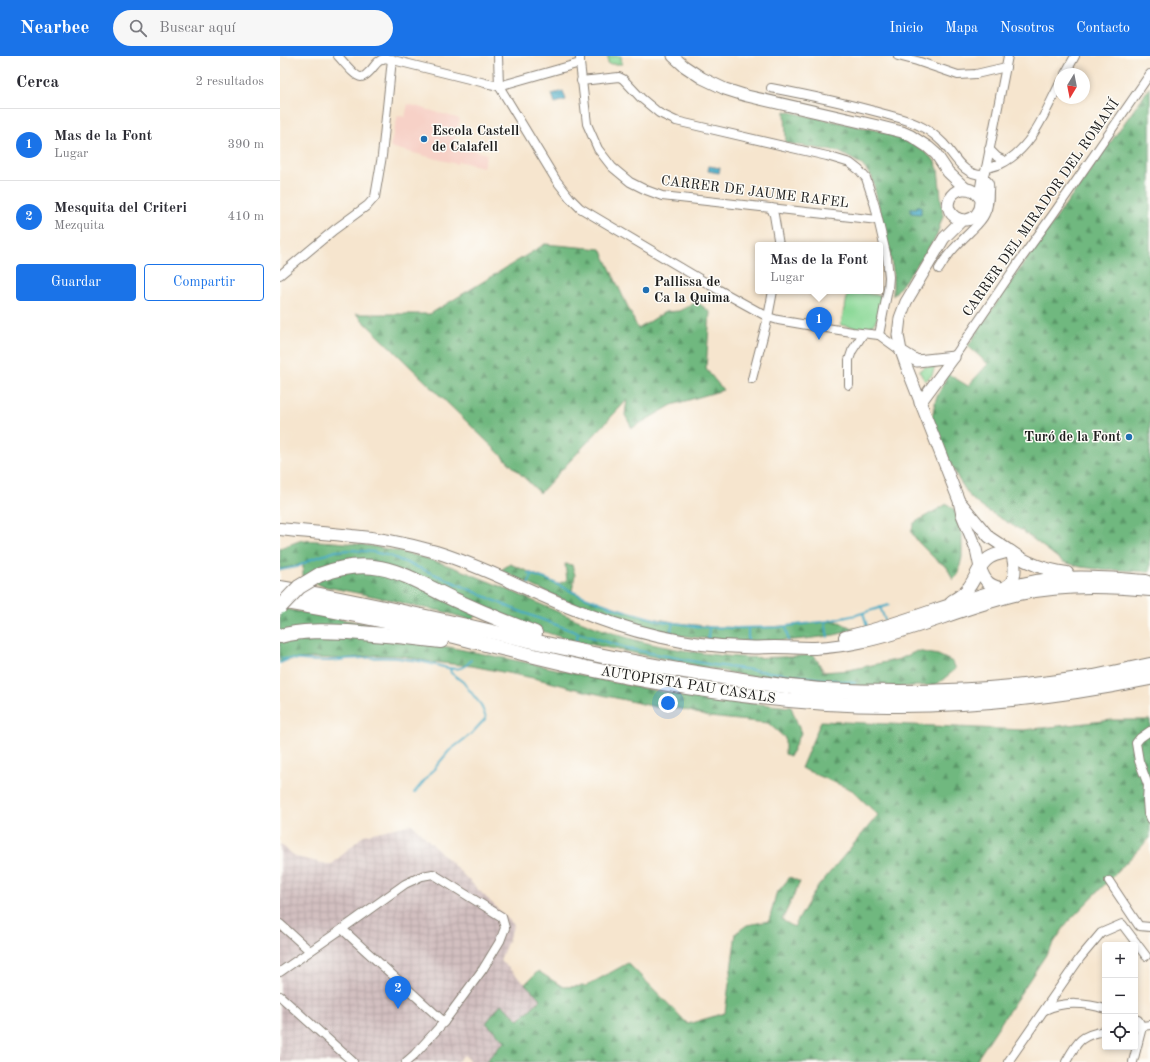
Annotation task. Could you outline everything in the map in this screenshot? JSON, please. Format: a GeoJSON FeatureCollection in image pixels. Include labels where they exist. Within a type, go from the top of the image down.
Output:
{"type":"FeatureCollection","features":[{"type":"Feature","properties":{"kind":"highway"},"geometry":{"type":"LineString","coordinates":[[280,607],[299,588],[320,575],[343,567],[359,565],[373,566],[388,569],[415,579],[487,614],[541,635],[565,642],[583,652]]}},
{"type":"Feature","properties":{"kind":"highway","name":"AUTOPISTA PAU CASALS"},"geometry":{"type":"LineString","coordinates":[[280,588],[370,605],[651,666],[758,683],[822,690],[942,692],[997,688],[1096,676],[1150,665]]}},
{"type":"Feature","properties":{"kind":"highway","name":"AUTOPISTA PAU CASALS"},"geometry":{"type":"LineString","coordinates":[[280,601],[372,618],[602,672],[694,689],[833,704],[905,705],[999,701],[1085,691],[1150,678]]}},
{"type":"Feature","properties":{"kind":"highway"},"geometry":{"type":"LineString","coordinates":[[280,636],[307,631],[377,634],[511,651]]}},
{"type":"Feature","properties":{"kind":"main road"},"geometry":{"type":"LineString","coordinates":[[280,529],[373,538],[429,550],[482,568],[595,618],[638,632],[668,639],[716,646],[816,648],[842,645],[908,630],[1019,594],[1082,588],[1150,590]]}},
{"type":"Feature","properties":{"kind":"main road"},"geometry":{"type":"LineString","coordinates":[[933,621],[944,613],[998,594],[1010,583],[1014,575],[1014,565],[1011,552]]}},
{"type":"Feature","properties":{"kind":"main road"},"geometry":{"type":"LineString","coordinates":[[939,608],[959,597],[969,587],[985,561],[989,557],[1000,553],[1011,552],[1051,571],[1150,578]]}},
{"type":"Feature","properties":{"kind":"main road"},"geometry":{"type":"LineString","coordinates":[[980,568],[985,579],[992,586],[1010,591],[1046,585],[1082,588]]}},
{"type":"Feature","properties":{"kind":"main road"},"geometry":{"type":"LineString","coordinates":[[775,647],[852,636],[984,593],[1040,580],[1106,578],[1150,582]]}},
{"type":"Feature","properties":{"kind":"street"},"geometry":{"type":"LineString","coordinates":[[338,56],[354,74],[360,77],[367,75],[379,60],[385,58],[499,86],[580,59]]}},
{"type":"Feature","properties":{"kind":"street"},"geometry":{"type":"LineString","coordinates":[[498,56],[499,86],[556,180],[580,208],[710,285],[768,317],[863,334],[879,335],[917,361],[954,357]]}},
{"type":"Feature","properties":{"kind":"street"},"geometry":{"type":"LineString","coordinates":[[673,56],[684,66],[702,78],[725,89],[747,96],[902,132],[911,136],[936,154],[948,172],[968,189],[976,192],[980,198]]}},
{"type":"Feature","properties":{"kind":"street"},"geometry":{"type":"LineString","coordinates":[[898,56],[917,60],[958,75],[976,74],[1006,67]]}},
{"type":"Feature","properties":{"kind":"street"},"geometry":{"type":"LineString","coordinates":[[1008,56],[984,174],[980,198],[981,202],[978,211],[972,218],[962,220],[954,217],[948,205],[950,196],[961,189],[968,189],[984,174],[1015,155],[1024,147],[1054,94]]}},
{"type":"Feature","properties":{"kind":"street"},"geometry":{"type":"LineString","coordinates":[[1068,68],[1075,56]]}},
{"type":"Feature","properties":{"kind":"street"},"geometry":{"type":"LineString","coordinates":[[280,274],[375,198],[382,156],[392,59]]}},
{"type":"Feature","properties":{"kind":"street","name":"CARRER DE JAUME RAFEL"},"geometry":{"type":"LineString","coordinates":[[580,59],[581,81],[587,124],[598,149],[612,167],[630,182],[662,196],[878,220]]}},
{"type":"Feature","properties":{"kind":"street","name":"CARRER DEL MIRADOR DEL ROMANÍ"},"geometry":{"type":"LineString","coordinates":[[954,357],[1150,74]]}},
{"type":"Feature","properties":{"kind":"street"},"geometry":{"type":"LineString","coordinates":[[581,81],[619,77],[623,79],[658,113],[676,121],[826,156],[850,163],[859,170],[866,178],[875,206],[887,258],[889,277],[888,289],[879,335]]}},
{"type":"Feature","properties":{"kind":"street"},"geometry":{"type":"LineString","coordinates":[[772,88],[864,108],[909,121],[932,133],[943,143],[963,167],[972,173],[979,175],[984,174]]}},
{"type":"Feature","properties":{"kind":"street"},"geometry":{"type":"LineString","coordinates":[[989,149],[997,157],[1005,161]]}},
{"type":"Feature","properties":{"kind":"street"},"geometry":{"type":"LineString","coordinates":[[948,172],[954,193]]}},
{"type":"Feature","properties":{"kind":"street"},"geometry":{"type":"LineString","coordinates":[[939,268],[951,251],[980,222],[985,214],[988,207],[990,184],[984,174]]}},
{"type":"Feature","properties":{"kind":"street"},"geometry":{"type":"LineString","coordinates":[[772,208],[778,242]]}},
{"type":"Feature","properties":{"kind":"street"},"geometry":{"type":"LineString","coordinates":[[952,214],[944,238],[906,302],[900,318],[898,335],[901,351],[907,368],[959,501],[962,515],[976,549],[980,568]]}},
{"type":"Feature","properties":{"kind":"street"},"geometry":{"type":"LineString","coordinates":[[944,238],[962,220]]}},
{"type":"Feature","properties":{"kind":"street"},"geometry":{"type":"LineString","coordinates":[[752,379],[773,294]]}},
{"type":"Feature","properties":{"kind":"street"},"geometry":{"type":"LineString","coordinates":[[849,385],[849,360],[852,351],[863,334]]}},
{"type":"Feature","properties":{"kind":"street"},"geometry":{"type":"LineString","coordinates":[[920,403],[954,357]]}},
{"type":"Feature","properties":{"kind":"street"},"geometry":{"type":"LineString","coordinates":[[959,501],[989,537],[1011,552]]}},
{"type":"Feature","properties":{"kind":"street"},"geometry":{"type":"LineString","coordinates":[[1150,732],[1140,738],[1136,743],[1148,785],[1147,800],[1150,819]]}},
{"type":"Feature","properties":{"kind":"street"},"geometry":{"type":"LineString","coordinates":[[280,972],[405,884],[422,876],[433,874],[502,917],[505,928],[500,941],[483,969],[444,1022],[406,1062]]}},
{"type":"Feature","properties":{"kind":"street"},"geometry":{"type":"LineString","coordinates":[[1109,881],[1139,926],[1150,927]]}},
{"type":"Feature","properties":{"kind":"street"},"geometry":{"type":"LineString","coordinates":[[280,924],[310,951]]}},
{"type":"Feature","properties":{"kind":"street"},"geometry":{"type":"LineString","coordinates":[[1008,1062],[1080,958],[1101,933],[1122,924],[1146,956]]}},
{"type":"Feature","properties":{"kind":"street"},"geometry":{"type":"LineString","coordinates":[[342,929],[444,1022]]}},
{"type":"Feature","properties":{"kind":"street"},"geometry":{"type":"LineString","coordinates":[[280,996],[353,1062]]}},
{"type":"Feature","properties":{"kind":"street"},"geometry":{"type":"LineString","coordinates":[[1044,1010],[1053,1006],[1075,1004],[1102,1007]]}},
{"type":"Feature","properties":{"kind":"street"},"geometry":{"type":"LineString","coordinates":[[1133,1062],[1142,1026]]}},
{"type":"Feature","properties":{"kind":"street"},"geometry":{"type":"LineString","coordinates":[[1066,1062],[1074,1047],[1082,1038],[1102,1031]]}},
{"type":"Feature","properties":{"kind":"shaded area","name":"Escola Castell de Calafell"},"geometry":{"type":"Polygon","coordinates":[[[408,104],[460,119],[453,145],[487,154],[483,167],[458,161],[457,164],[390,147],[398,115],[405,117],[408,104]]]}},
{"type":"Feature","properties":{"kind":"shaded area"},"geometry":{"type":"Polygon","coordinates":[[[412,824],[514,925],[500,960],[541,999],[519,1020],[501,1004],[505,1041],[485,1062],[472,1062],[464,1055],[457,1062],[280,1062],[280,844],[296,857],[331,865],[364,835],[412,824]]]}},
{"type":"Feature","properties":{"kind":"green space"},"geometry":{"type":"Polygon","coordinates":[[[608,56],[621,56],[622,64],[608,64],[608,56]]]}},
{"type":"Feature","properties":{"kind":"green space"},"geometry":{"type":"Polygon","coordinates":[[[1150,87],[1150,572],[1098,569],[1081,567],[1063,562],[1024,532],[983,508],[971,498],[959,480],[942,446],[932,417],[936,399],[948,374],[968,386],[988,364],[968,346],[1012,280],[1150,87]]]}},
{"type":"Feature","properties":{"kind":"green space"},"geometry":{"type":"Polygon","coordinates":[[[785,111],[899,135],[918,146],[934,160],[938,169],[943,216],[936,237],[893,296],[893,270],[872,177],[861,164],[839,152],[786,143],[785,111]]]}},
{"type":"Feature","properties":{"kind":"green space"},"geometry":{"type":"Polygon","coordinates":[[[545,244],[601,249],[638,329],[665,312],[679,311],[697,302],[710,312],[706,369],[723,390],[672,405],[632,428],[625,415],[627,400],[540,493],[356,314],[430,314],[545,244]]]}},
{"type":"Feature","properties":{"kind":"green space"},"geometry":{"type":"Polygon","coordinates":[[[847,294],[870,294],[881,296],[878,316],[872,325],[868,327],[863,328],[841,325],[847,294]]]}},
{"type":"Feature","properties":{"kind":"green space"},"geometry":{"type":"Polygon","coordinates":[[[935,366],[932,375],[925,381],[919,371],[924,367],[935,366]]]}},
{"type":"Feature","properties":{"kind":"green space"},"geometry":{"type":"Polygon","coordinates":[[[947,504],[954,509],[962,536],[962,557],[958,575],[953,580],[947,567],[935,559],[919,543],[911,532],[914,523],[947,504]]]}},
{"type":"Feature","properties":{"kind":"green space"},"geometry":{"type":"Polygon","coordinates":[[[302,540],[370,546],[423,558],[463,571],[576,619],[618,635],[671,648],[737,657],[814,655],[824,672],[849,670],[900,659],[917,651],[938,655],[953,662],[956,669],[936,685],[899,687],[805,684],[742,675],[569,640],[484,610],[471,620],[441,611],[322,586],[303,577],[303,564],[280,569],[280,548],[302,540]]]}},
{"type":"Feature","properties":{"kind":"green space"},"geometry":{"type":"Polygon","coordinates":[[[510,564],[558,584],[567,580],[565,564],[572,565],[575,575],[572,591],[587,598],[642,616],[679,623],[713,627],[759,628],[837,621],[854,629],[835,635],[779,641],[729,641],[705,639],[656,631],[615,620],[549,593],[501,570],[510,564]]]}},
{"type":"Feature","properties":{"kind":"green space"},"geometry":{"type":"Polygon","coordinates":[[[280,608],[367,624],[367,638],[448,647],[663,692],[791,707],[801,733],[790,756],[785,754],[785,738],[768,723],[709,717],[682,709],[656,707],[538,679],[472,666],[432,662],[403,656],[377,655],[342,659],[314,658],[280,662],[280,608]]]}},
{"type":"Feature","properties":{"kind":"green space"},"geometry":{"type":"Polygon","coordinates":[[[1112,720],[1150,720],[1150,838],[1067,923],[975,1062],[485,1062],[505,1041],[486,1023],[501,1004],[519,1020],[541,999],[525,984],[538,971],[563,987],[586,986],[628,963],[688,1024],[725,1013],[736,933],[747,925],[769,921],[776,894],[790,877],[800,882],[782,920],[794,927],[816,889],[878,815],[852,790],[801,768],[821,721],[1024,730],[1112,720]]]}},
{"type":"Feature","properties":{"kind":"water"},"geometry":{"type":"Polygon","coordinates":[[[563,91],[566,100],[555,103],[552,94],[563,91]]]}},
{"type":"Feature","properties":{"kind":"water"},"geometry":{"type":"Polygon","coordinates":[[[709,166],[720,168],[719,173],[708,171],[709,166]]]}},
{"type":"Feature","properties":{"kind":"water"},"geometry":{"type":"Polygon","coordinates":[[[917,206],[921,206],[921,214],[911,213],[911,208],[917,208],[917,206]]]}},
{"type":"Feature","properties":{"kind":"waterway"},"geometry":{"type":"LineString","coordinates":[[280,570],[297,567],[312,559],[336,551],[352,550],[373,552],[390,556],[511,608],[578,633],[630,649],[713,665],[855,683]]}},
{"type":"Feature","properties":{"kind":"waterway"},"geometry":{"type":"LineString","coordinates":[[528,573],[615,608],[661,621],[702,627],[779,627],[828,621],[856,615],[889,605]]}},
{"type":"Feature","properties":{"kind":"waterway"},"geometry":{"type":"LineString","coordinates":[[528,584],[533,574]]}},
{"type":"Feature","properties":{"kind":"waterway"},"geometry":{"type":"LineString","coordinates":[[880,607],[885,620]]}},
{"type":"Feature","properties":{"kind":"waterway"},"geometry":{"type":"LineString","coordinates":[[863,613],[867,626]]}},
{"type":"Feature","properties":{"kind":"waterway"},"geometry":{"type":"LineString","coordinates":[[670,634],[673,622]]}},
{"type":"Feature","properties":{"kind":"waterway"},"geometry":{"type":"LineString","coordinates":[[825,622],[828,637]]}},
{"type":"Feature","properties":{"kind":"waterway"},"geometry":{"type":"LineString","coordinates":[[786,626],[788,642]]}},
{"type":"Feature","properties":{"kind":"waterway"},"geometry":{"type":"LineString","coordinates":[[708,640],[709,627]]}},
{"type":"Feature","properties":{"kind":"waterway"},"geometry":{"type":"LineString","coordinates":[[748,628],[748,643]]}},
{"type":"Feature","properties":{"kind":"waterway"},"geometry":{"type":"LineString","coordinates":[[576,641],[578,634]]}},
{"type":"Feature","properties":{"kind":"waterway"},"geometry":{"type":"LineString","coordinates":[[281,658],[327,661],[360,658],[397,658],[422,661],[453,669],[463,667],[471,660]]}},
{"type":"Feature","properties":{"kind":"waterway"},"geometry":{"type":"LineString","coordinates":[[280,663],[287,660]]}},
{"type":"Feature","properties":{"kind":"waterway"},"geometry":{"type":"LineString","coordinates":[[414,793],[449,751],[471,734],[486,718],[481,705],[463,682],[451,673],[450,669]]}},
{"type":"Feature","properties":{"kind":"place","name":"Escola Castell de Calafell"},"geometry":{"type":"Point","coordinates":[424,139]}},
{"type":"Feature","properties":{"kind":"place","name":"Pallissa de Ca la Quima"},"geometry":{"type":"Point","coordinates":[646,290]}},
{"type":"Feature","properties":{"kind":"place","name":"Mas de la Font"},"geometry":{"type":"Point","coordinates":[819,340]}},
{"type":"Feature","properties":{"kind":"place","name":"Turó de la Font"},"geometry":{"type":"Point","coordinates":[1129,437]}},
{"type":"Feature","properties":{"kind":"place","name":"Mesquita del Criteri"},"geometry":{"type":"Point","coordinates":[398,1009]}}]}
